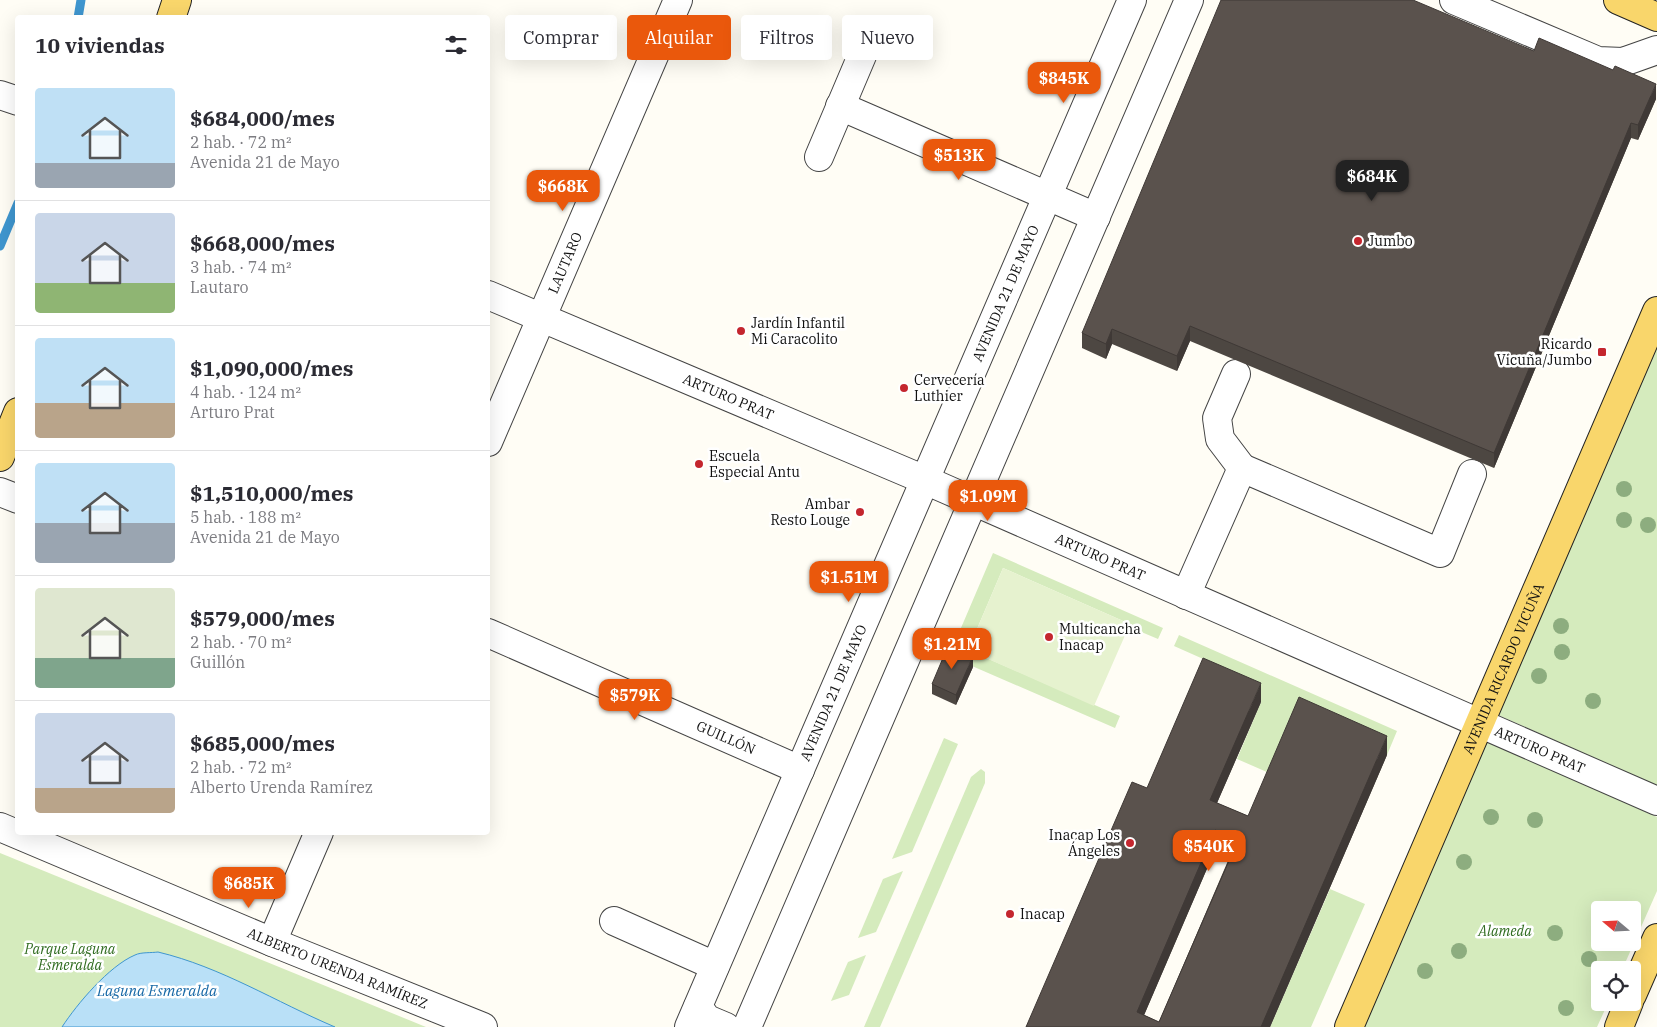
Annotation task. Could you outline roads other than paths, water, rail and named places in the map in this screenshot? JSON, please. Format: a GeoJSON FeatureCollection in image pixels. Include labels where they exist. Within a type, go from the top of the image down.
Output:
{"type":"FeatureCollection","features":[{"type":"Feature","properties":{"kind":"main road"},"geometry":{"type":"LineString","coordinates":[[172,15],[177,0]]}},
{"type":"Feature","properties":{"kind":"main road"},"geometry":{"type":"LineString","coordinates":[[1618,0],[1657,17]]}},
{"type":"Feature","properties":{"kind":"main road","name":"AVENIDA RICARDO VICUÑA"},"geometry":{"type":"LineString","coordinates":[[1349,1027],[1657,311]]}},
{"type":"Feature","properties":{"kind":"main road"},"geometry":{"type":"LineString","coordinates":[[0,457],[15,420]]}},
{"type":"Feature","properties":{"kind":"main road"},"geometry":{"type":"LineString","coordinates":[[1641,974],[1657,938]]}},
{"type":"Feature","properties":{"kind":"main road"},"geometry":{"type":"LineString","coordinates":[[1619,1027],[1625,1011]]}},
{"type":"Feature","properties":{"kind":"street","name":"LAUTARO"},"geometry":{"type":"LineString","coordinates":[[490,437],[678,0]]}},
{"type":"Feature","properties":{"kind":"street","name":"AVENIDA 21 DE MAYO"},"geometry":{"type":"LineString","coordinates":[[694,1017],[1132,0]]}},
{"type":"Feature","properties":{"kind":"street"},"geometry":{"type":"LineString","coordinates":[[747,1027],[1189,0]]}},
{"type":"Feature","properties":{"kind":"street"},"geometry":{"type":"LineString","coordinates":[[1454,0],[1598,61],[1623,62],[1657,50]]}},
{"type":"Feature","properties":{"kind":"street"},"geometry":{"type":"LineString","coordinates":[[819,157],[860,60]]}},
{"type":"Feature","properties":{"kind":"street"},"geometry":{"type":"LineString","coordinates":[[0,94],[15,100]]}},
{"type":"Feature","properties":{"kind":"street"},"geometry":{"type":"LineString","coordinates":[[840,106],[1096,217]]}},
{"type":"Feature","properties":{"kind":"street","name":"ARTURO PRAT"},"geometry":{"type":"LineString","coordinates":[[490,296],[926,480],[1657,802]]}},
{"type":"Feature","properties":{"kind":"street"},"geometry":{"type":"LineString","coordinates":[[1236,374],[1217,418],[1220,439],[1242,468],[1440,552],[1472,474]]}},
{"type":"Feature","properties":{"kind":"street"},"geometry":{"type":"LineString","coordinates":[[1186,595],[1242,468]]}},
{"type":"Feature","properties":{"kind":"street"},"geometry":{"type":"LineString","coordinates":[[0,492],[15,498]]}},
{"type":"Feature","properties":{"kind":"street","name":"GUILLÓN"},"geometry":{"type":"LineString","coordinates":[[490,634],[800,770]]}},
{"type":"Feature","properties":{"kind":"street","name":"ALBERTO URENDA RAMÍREZ"},"geometry":{"type":"LineString","coordinates":[[0,827],[15,833]]}},
{"type":"Feature","properties":{"kind":"street","name":"ALBERTO URENDA RAMÍREZ"},"geometry":{"type":"LineString","coordinates":[[19,835],[272,942],[483,1027]]}},
{"type":"Feature","properties":{"kind":"street"},"geometry":{"type":"LineString","coordinates":[[272,942],[318,835]]}},
{"type":"Feature","properties":{"kind":"street"},"geometry":{"type":"LineString","coordinates":[[614,921],[716,966]]}},
{"type":"Feature","properties":{"kind":"street"},"geometry":{"type":"LineString","coordinates":[[694,1017],[707,1019],[726,1027]]}},
{"type":"Feature","properties":{"kind":"water","name":"Laguna Esmeralda"},"geometry":{"type":"Polygon","coordinates":[[[158,952],[226,976],[335,1027],[62,1027],[94,986],[125,960],[137,954],[158,952]]]}},
{"type":"Feature","properties":{"kind":"waterway"},"geometry":{"type":"LineString","coordinates":[[78,15],[81,0]]}},
{"type":"Feature","properties":{"kind":"waterway"},"geometry":{"type":"LineString","coordinates":[[0,246],[15,210]]}},
{"type":"Feature","properties":{"kind":"place","name":"Jumbo"},"geometry":{"type":"Point","coordinates":[1358,241]}},
{"type":"Feature","properties":{"kind":"place","name":"Jardín Infantil Mi Caracolito"},"geometry":{"type":"Point","coordinates":[741,331]}},
{"type":"Feature","properties":{"kind":"place","name":"Ricardo Vicuña/Jumbo"},"geometry":{"type":"Point","coordinates":[1602,352]}},
{"type":"Feature","properties":{"kind":"place","name":"Cervecería Luthier"},"geometry":{"type":"Point","coordinates":[904,388]}},
{"type":"Feature","properties":{"kind":"place","name":"Escuela Especial Antu"},"geometry":{"type":"Point","coordinates":[699,464]}},
{"type":"Feature","properties":{"kind":"place","name":"Ambar Resto Louge"},"geometry":{"type":"Point","coordinates":[860,512]}},
{"type":"Feature","properties":{"kind":"place","name":"Multicancha Inacap"},"geometry":{"type":"Point","coordinates":[1049,637]}},
{"type":"Feature","properties":{"kind":"place","name":"Inacap Los Ángeles"},"geometry":{"type":"Point","coordinates":[1130,843]}},
{"type":"Feature","properties":{"kind":"place","name":"Inacap"},"geometry":{"type":"Point","coordinates":[1010,914]}},
{"type":"Feature","properties":{"kind":"park label","name":"Alameda"},"geometry":{"type":"Point","coordinates":[1505,931]}},
{"type":"Feature","properties":{"kind":"park label","name":"Parque Laguna Esmeralda"},"geometry":{"type":"Point","coordinates":[70,958]}}]}
